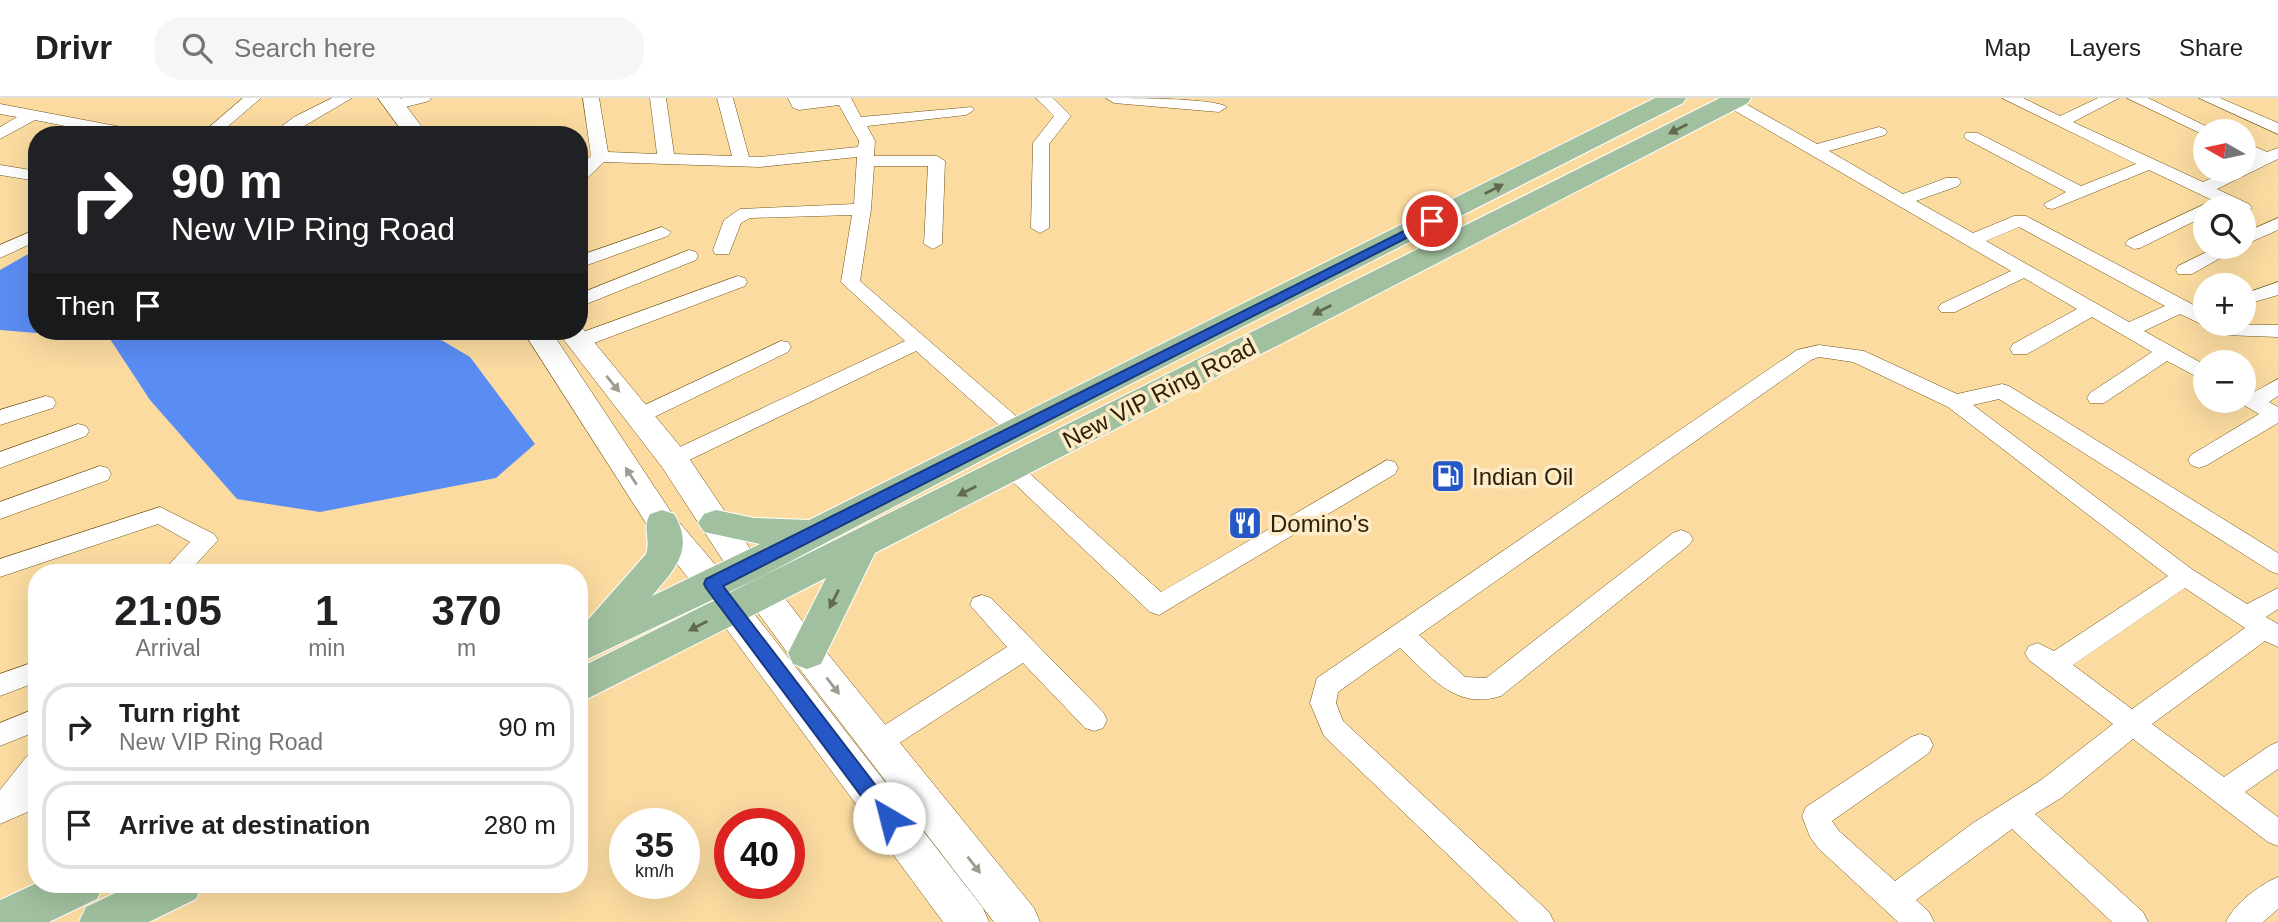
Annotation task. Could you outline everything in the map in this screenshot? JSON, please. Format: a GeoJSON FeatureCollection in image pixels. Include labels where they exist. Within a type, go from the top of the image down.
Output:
{"type":"FeatureCollection","features":[{"type":"Feature","properties":{"kind":"main road","name":"New VIP Ring Road"},"geometry":{"type":"LineString","coordinates":[[754,580],[815,533],[1016,428],[1339,268],[1665,99]]}},
{"type":"Feature","properties":{"kind":"main road","name":"New VIP Ring Road"},"geometry":{"type":"LineString","coordinates":[[588,681],[721,597],[754,580],[861,545],[1735,100]]}},
{"type":"Feature","properties":{"kind":"main road"},"geometry":{"type":"LineString","coordinates":[[1339,268],[1367,287]]}},
{"type":"Feature","properties":{"kind":"main road"},"geometry":{"type":"LineString","coordinates":[[1114,380],[1141,402]]}},
{"type":"Feature","properties":{"kind":"main road"},"geometry":{"type":"LineString","coordinates":[[588,641],[660,562],[666,549],[662,523]]}},
{"type":"Feature","properties":{"kind":"main road"},"geometry":{"type":"LineString","coordinates":[[716,523],[766,532],[815,533]]}},
{"type":"Feature","properties":{"kind":"main road"},"geometry":{"type":"LineString","coordinates":[[807,653],[861,545]]}},
{"type":"Feature","properties":{"kind":"main road","name":"New VIP Ring Road"},"geometry":{"type":"LineString","coordinates":[[588,644],[721,597]]}},
{"type":"Feature","properties":{"kind":"main road"},"geometry":{"type":"LineString","coordinates":[[1,922],[63,893]]}},
{"type":"Feature","properties":{"kind":"main road"},"geometry":{"type":"LineString","coordinates":[[114,919],[163,893]]}},
{"type":"Feature","properties":{"kind":"street"},"geometry":{"type":"LineString","coordinates":[[219,126],[253,98]]}},
{"type":"Feature","properties":{"kind":"street"},"geometry":{"type":"LineString","coordinates":[[291,126],[344,98]]}},
{"type":"Feature","properties":{"kind":"street"},"geometry":{"type":"LineString","coordinates":[[371,98],[391,126]]}},
{"type":"Feature","properties":{"kind":"street"},"geometry":{"type":"LineString","coordinates":[[392,101],[423,98]]}},
{"type":"Feature","properties":{"kind":"street"},"geometry":{"type":"LineString","coordinates":[[591,98],[600,156]]}},
{"type":"Feature","properties":{"kind":"street"},"geometry":{"type":"LineString","coordinates":[[658,98],[666,159]]}},
{"type":"Feature","properties":{"kind":"street"},"geometry":{"type":"LineString","coordinates":[[725,98],[742,161]]}},
{"type":"Feature","properties":{"kind":"street"},"geometry":{"type":"LineString","coordinates":[[796,98],[799,105],[864,98]]}},
{"type":"Feature","properties":{"kind":"street"},"geometry":{"type":"LineString","coordinates":[[1040,228],[1041,143],[1063,116],[1044,98]]}},
{"type":"Feature","properties":{"kind":"street"},"geometry":{"type":"LineString","coordinates":[[1114,98],[1219,107]]}},
{"type":"Feature","properties":{"kind":"street"},"geometry":{"type":"LineString","coordinates":[[2010,98],[2217,196]]}},
{"type":"Feature","properties":{"kind":"street"},"geometry":{"type":"LineString","coordinates":[[2060,122],[2111,98]]}},
{"type":"Feature","properties":{"kind":"street"},"geometry":{"type":"LineString","coordinates":[[2135,98],[2193,124]]}},
{"type":"Feature","properties":{"kind":"street"},"geometry":{"type":"LineString","coordinates":[[2207,98],[2278,129]]}},
{"type":"Feature","properties":{"kind":"street"},"geometry":{"type":"LineString","coordinates":[[844,100],[867,141],[862,209],[850,282],[1016,428]]}},
{"type":"Feature","properties":{"kind":"street"},"geometry":{"type":"LineString","coordinates":[[1735,100],[1816,150],[2193,367]]}},
{"type":"Feature","properties":{"kind":"street"},"geometry":{"type":"LineString","coordinates":[[392,101],[410,126]]}},
{"type":"Feature","properties":{"kind":"street"},"geometry":{"type":"LineString","coordinates":[[0,109],[86,126]]}},
{"type":"Feature","properties":{"kind":"street"},"geometry":{"type":"LineString","coordinates":[[856,122],[966,110]]}},
{"type":"Feature","properties":{"kind":"street"},"geometry":{"type":"LineString","coordinates":[[0,134],[31,116]]}},
{"type":"Feature","properties":{"kind":"street"},"geometry":{"type":"LineString","coordinates":[[1816,150],[1879,132]]}},
{"type":"Feature","properties":{"kind":"street"},"geometry":{"type":"LineString","coordinates":[[1972,136],[2080,193]]}},
{"type":"Feature","properties":{"kind":"street"},"geometry":{"type":"LineString","coordinates":[[2256,151],[2273,156]]}},
{"type":"Feature","properties":{"kind":"street"},"geometry":{"type":"LineString","coordinates":[[588,167],[600,156],[742,161],[866,156],[937,161],[933,244]]}},
{"type":"Feature","properties":{"kind":"street"},"geometry":{"type":"LineString","coordinates":[[2203,189],[2273,156]]}},
{"type":"Feature","properties":{"kind":"street"},"geometry":{"type":"LineString","coordinates":[[2053,204],[2150,164]]}},
{"type":"Feature","properties":{"kind":"street"},"geometry":{"type":"LineString","coordinates":[[0,170],[28,175]]}},
{"type":"Feature","properties":{"kind":"street"},"geometry":{"type":"LineString","coordinates":[[1902,200],[1952,182]]}},
{"type":"Feature","properties":{"kind":"street"},"geometry":{"type":"LineString","coordinates":[[722,250],[733,220],[746,212],[862,209]]}},
{"type":"Feature","properties":{"kind":"street"},"geometry":{"type":"LineString","coordinates":[[2256,214],[2277,224]]}},
{"type":"Feature","properties":{"kind":"street"},"geometry":{"type":"LineString","coordinates":[[2134,244],[2193,215]]}},
{"type":"Feature","properties":{"kind":"street"},"geometry":{"type":"LineString","coordinates":[[1972,240],[2020,220],[2193,313]]}},
{"type":"Feature","properties":{"kind":"street"},"geometry":{"type":"LineString","coordinates":[[2256,234],[2277,224]]}},
{"type":"Feature","properties":{"kind":"street"},"geometry":{"type":"LineString","coordinates":[[588,259],[662,232]]}},
{"type":"Feature","properties":{"kind":"street"},"geometry":{"type":"LineString","coordinates":[[0,252],[28,238]]}},
{"type":"Feature","properties":{"kind":"street"},"geometry":{"type":"LineString","coordinates":[[588,297],[690,256]]}},
{"type":"Feature","properties":{"kind":"street"},"geometry":{"type":"LineString","coordinates":[[2185,270],[2207,259]]}},
{"type":"Feature","properties":{"kind":"street"},"geometry":{"type":"LineString","coordinates":[[1948,308],[2025,271]]}},
{"type":"Feature","properties":{"kind":"street"},"geometry":{"type":"LineString","coordinates":[[588,332],[738,282]]}},
{"type":"Feature","properties":{"kind":"street"},"geometry":{"type":"LineString","coordinates":[[2256,296],[2278,288]]}},
{"type":"Feature","properties":{"kind":"street"},"geometry":{"type":"LineString","coordinates":[[2129,330],[2180,306]]}},
{"type":"Feature","properties":{"kind":"street"},"geometry":{"type":"LineString","coordinates":[[2020,349],[2092,309]]}},
{"type":"Feature","properties":{"kind":"street"},"geometry":{"type":"LineString","coordinates":[[2256,330],[2278,331]]}},
{"type":"Feature","properties":{"kind":"street"},"geometry":{"type":"LineString","coordinates":[[543,340],[662,523],[968,922]]}},
{"type":"Feature","properties":{"kind":"street"},"geometry":{"type":"LineString","coordinates":[[578,340],[673,459],[754,580],[807,653],[1019,922]]}},
{"type":"Feature","properties":{"kind":"street"},"geometry":{"type":"LineString","coordinates":[[673,459],[917,343]]}},
{"type":"Feature","properties":{"kind":"street"},"geometry":{"type":"LineString","coordinates":[[639,416],[781,347]]}},
{"type":"Feature","properties":{"kind":"street"},"geometry":{"type":"LineString","coordinates":[[1539,922],[1333,728],[1323,702],[1326,686],[1804,355],[1828,351],[1857,356],[1955,402],[2185,576],[2263,627]]}},
{"type":"Feature","properties":{"kind":"street"},"geometry":{"type":"LineString","coordinates":[[2097,398],[2166,352]]}},
{"type":"Feature","properties":{"kind":"street"},"geometry":{"type":"LineString","coordinates":[[2256,396],[2278,386]]}},
{"type":"Feature","properties":{"kind":"street"},"geometry":{"type":"LineString","coordinates":[[1955,402],[2002,391],[2278,565]]}},
{"type":"Feature","properties":{"kind":"street"},"geometry":{"type":"LineString","coordinates":[[0,418],[46,403]]}},
{"type":"Feature","properties":{"kind":"street"},"geometry":{"type":"LineString","coordinates":[[2199,460],[2276,415],[2256,403]]}},
{"type":"Feature","properties":{"kind":"street"},"geometry":{"type":"LineString","coordinates":[[0,460],[78,431]]}},
{"type":"Feature","properties":{"kind":"street"},"geometry":{"type":"LineString","coordinates":[[1010,469],[1159,605],[1387,468]]}},
{"type":"Feature","properties":{"kind":"street"},"geometry":{"type":"LineString","coordinates":[[0,511],[100,474]]}},
{"type":"Feature","properties":{"kind":"street"},"geometry":{"type":"LineString","coordinates":[[0,568],[160,514],[206,540],[182,564]]}},
{"type":"Feature","properties":{"kind":"street"},"geometry":{"type":"LineString","coordinates":[[1401,634],[1457,685],[1474,690],[1492,688],[1681,539]]}},
{"type":"Feature","properties":{"kind":"street"},"geometry":{"type":"LineString","coordinates":[[2185,576],[2046,659],[2278,833]]}},
{"type":"Feature","properties":{"kind":"street"},"geometry":{"type":"LineString","coordinates":[[1894,899],[1983,832],[2051,789],[2132,724],[2263,627],[2278,597]]}},
{"type":"Feature","properties":{"kind":"street"},"geometry":{"type":"LineString","coordinates":[[982,605],[1094,720]]}},
{"type":"Feature","properties":{"kind":"street"},"geometry":{"type":"LineString","coordinates":[[878,743],[1025,649]]}},
{"type":"Feature","properties":{"kind":"street"},"geometry":{"type":"LineString","coordinates":[[0,685],[28,674]]}},
{"type":"Feature","properties":{"kind":"street"},"geometry":{"type":"LineString","coordinates":[[0,735],[28,723]]}},
{"type":"Feature","properties":{"kind":"street"},"geometry":{"type":"LineString","coordinates":[[1919,922],[1829,840],[1816,816],[1920,745]]}},
{"type":"Feature","properties":{"kind":"street"},"geometry":{"type":"LineString","coordinates":[[2224,792],[2278,754]]}},
{"type":"Feature","properties":{"kind":"street"},"geometry":{"type":"LineString","coordinates":[[0,812],[28,776]]}},
{"type":"Feature","properties":{"kind":"street"},"geometry":{"type":"LineString","coordinates":[[0,812],[28,800]]}},
{"type":"Feature","properties":{"kind":"street"},"geometry":{"type":"LineString","coordinates":[[2014,813],[2133,922]]}},
{"type":"Feature","properties":{"kind":"street"},"geometry":{"type":"LineString","coordinates":[[2241,922],[2278,891]]}},
{"type":"Feature","properties":{"kind":"water"},"geometry":{"type":"Polygon","coordinates":[[[28,254],[28,332],[0,330],[0,270],[28,254]]]}},
{"type":"Feature","properties":{"kind":"water"},"geometry":{"type":"Polygon","coordinates":[[[111,340],[441,340],[470,357],[535,444],[496,478],[320,512],[237,499],[150,400],[111,340]]]}},
{"type":"Feature","properties":{"kind":"place","name":"Indian Oil"},"geometry":{"type":"Point","coordinates":[1448,476]}},
{"type":"Feature","properties":{"kind":"place","name":"Domino's"},"geometry":{"type":"Point","coordinates":[1245,523]}},
{"type":"Feature","properties":{"kind":"route"},"geometry":{"type":"LineString","coordinates":[[889,818],[729,610],[712,584],[1016,428],[1432,221]]}}]}
